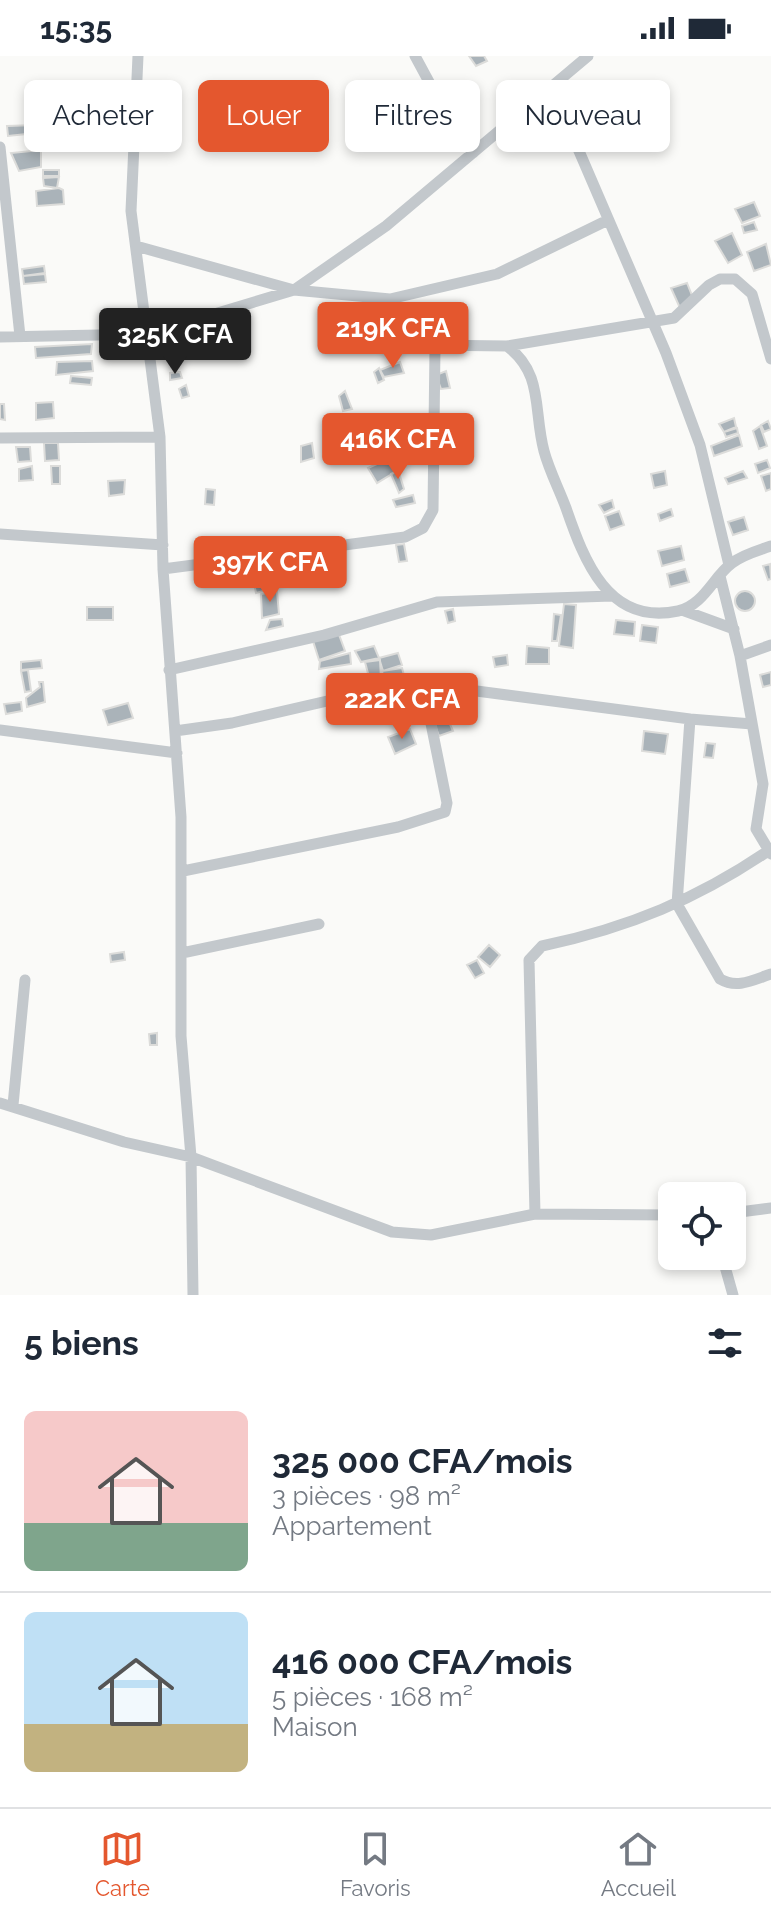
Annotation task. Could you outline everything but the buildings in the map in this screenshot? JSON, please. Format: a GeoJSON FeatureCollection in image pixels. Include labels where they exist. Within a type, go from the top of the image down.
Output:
{"type":"FeatureCollection","features":[{"type":"Feature","properties":{"kind":"street"},"geometry":{"type":"LineString","coordinates":[[138,56],[131,198],[160,437],[163,569],[183,871],[182,1064],[191,1157],[193,1295]]}},
{"type":"Feature","properties":{"kind":"street"},"geometry":{"type":"LineString","coordinates":[[415,56],[455,130],[473,153]]}},
{"type":"Feature","properties":{"kind":"street"},"geometry":{"type":"LineString","coordinates":[[558,80],[588,56]]}},
{"type":"Feature","properties":{"kind":"street"},"geometry":{"type":"LineString","coordinates":[[0,337],[148,334],[294,290],[386,226],[496,133]]}},
{"type":"Feature","properties":{"kind":"street"},"geometry":{"type":"LineString","coordinates":[[0,147],[20,336]]}},
{"type":"Feature","properties":{"kind":"street"},"geometry":{"type":"LineString","coordinates":[[579,152],[654,323],[700,445],[729,565]]}},
{"type":"Feature","properties":{"kind":"street"},"geometry":{"type":"LineString","coordinates":[[136,246],[294,290],[390,299],[497,274],[608,220]]}},
{"type":"Feature","properties":{"kind":"street"},"geometry":{"type":"LineString","coordinates":[[390,299],[418,340],[435,347],[507,346],[674,318],[720,279],[735,279],[752,294],[771,359]]}},
{"type":"Feature","properties":{"kind":"street"},"geometry":{"type":"LineString","coordinates":[[507,346],[529,368],[544,453],[577,545],[592,573],[612,596]]}},
{"type":"Feature","properties":{"kind":"street"},"geometry":{"type":"LineString","coordinates":[[163,569],[405,537],[423,528],[433,510],[435,347]]}},
{"type":"Feature","properties":{"kind":"street"},"geometry":{"type":"LineString","coordinates":[[0,438],[160,437]]}},
{"type":"Feature","properties":{"kind":"street"},"geometry":{"type":"LineString","coordinates":[[0,534],[163,545]]}},
{"type":"Feature","properties":{"kind":"street"},"geometry":{"type":"LineString","coordinates":[[682,610],[709,591],[729,565],[745,555],[771,546]]}},
{"type":"Feature","properties":{"kind":"street"},"geometry":{"type":"LineString","coordinates":[[535,1214],[529,960],[542,946],[632,924],[677,904],[770,852],[756,829],[763,784],[740,656],[720,576]]}},
{"type":"Feature","properties":{"kind":"street"},"geometry":{"type":"LineString","coordinates":[[169,670],[324,635],[437,602],[612,596],[656,613],[682,610],[734,629]]}},
{"type":"Feature","properties":{"kind":"street"},"geometry":{"type":"LineString","coordinates":[[740,656],[771,645]]}},
{"type":"Feature","properties":{"kind":"street"},"geometry":{"type":"LineString","coordinates":[[175,731],[232,723],[375,690],[423,684],[690,719],[752,724]]}},
{"type":"Feature","properties":{"kind":"street"},"geometry":{"type":"LineString","coordinates":[[183,871],[398,827],[445,812],[447,803],[423,684]]}},
{"type":"Feature","properties":{"kind":"street"},"geometry":{"type":"LineString","coordinates":[[690,719],[677,904],[720,979],[739,984],[771,974]]}},
{"type":"Feature","properties":{"kind":"street"},"geometry":{"type":"LineString","coordinates":[[0,730],[177,753]]}},
{"type":"Feature","properties":{"kind":"street"},"geometry":{"type":"LineString","coordinates":[[182,953],[319,924]]}},
{"type":"Feature","properties":{"kind":"street"},"geometry":{"type":"LineString","coordinates":[[13,1105],[25,980]]}},
{"type":"Feature","properties":{"kind":"street"},"geometry":{"type":"LineString","coordinates":[[0,1103],[124,1142],[191,1157],[392,1232],[431,1235],[535,1214],[658,1215]]}},
{"type":"Feature","properties":{"kind":"street"},"geometry":{"type":"LineString","coordinates":[[746,1211],[771,1208]]}},
{"type":"Feature","properties":{"kind":"street"},"geometry":{"type":"LineString","coordinates":[[726,1270],[733,1295]]}}]}
